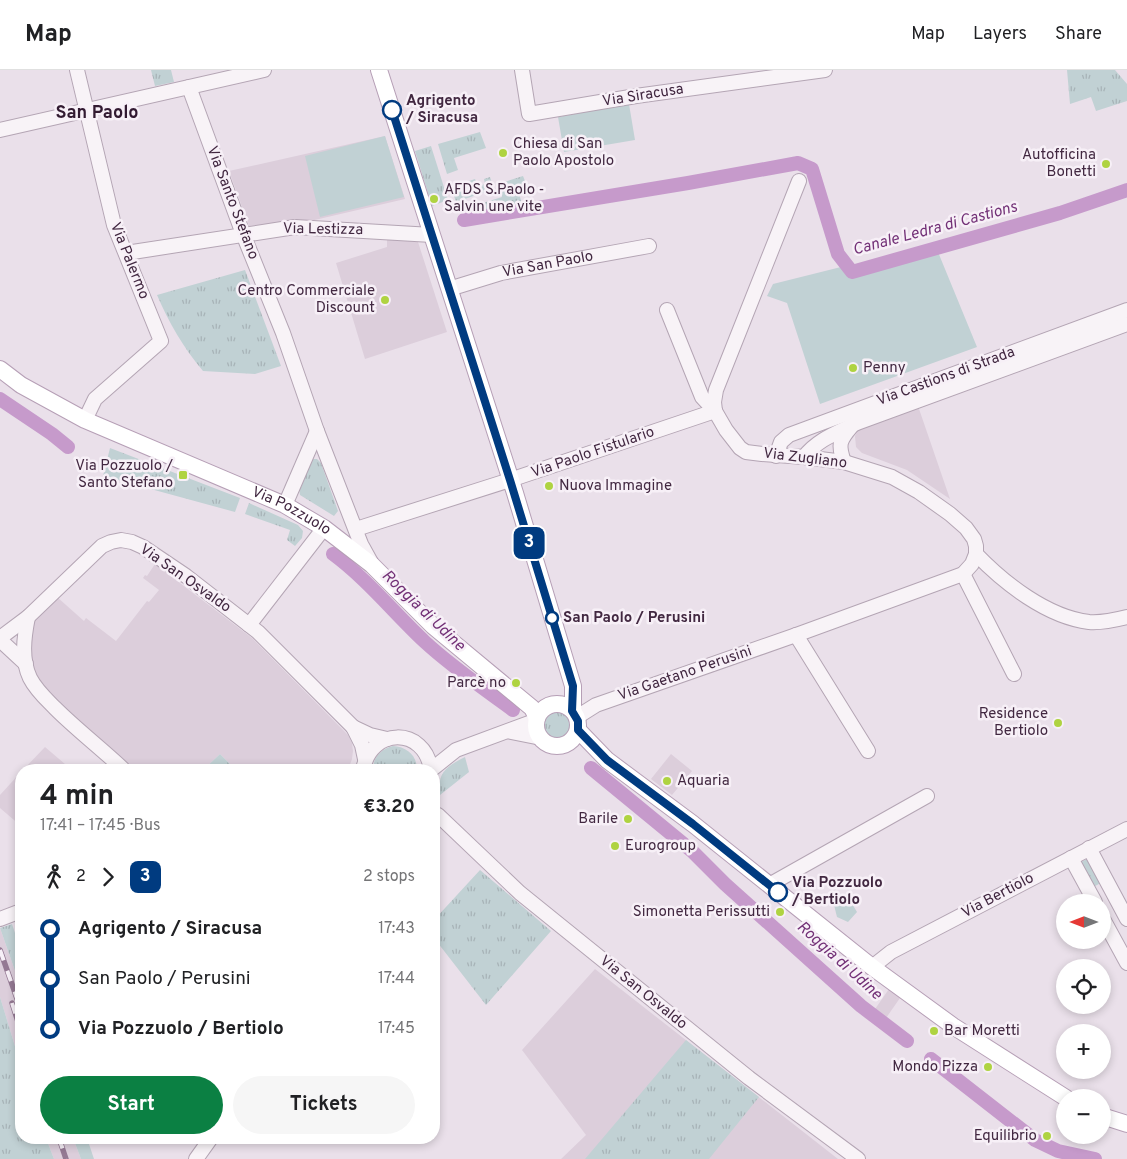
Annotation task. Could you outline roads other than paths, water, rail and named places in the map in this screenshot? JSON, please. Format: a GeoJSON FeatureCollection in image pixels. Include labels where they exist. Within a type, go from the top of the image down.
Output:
{"type":"FeatureCollection","features":[{"type":"Feature","properties":{"kind":"main road"},"geometry":{"type":"LineString","coordinates":[[379,70],[510,480],[573,686],[576,719],[572,739],[563,745]]}},
{"type":"Feature","properties":{"kind":"main road","name":"Via Pozzuolo"},"geometry":{"type":"LineString","coordinates":[[0,369],[21,385],[85,420],[285,505],[324,528],[372,565],[433,626],[532,708],[537,719]]}},
{"type":"Feature","properties":{"kind":"main road"},"geometry":{"type":"LineString","coordinates":[[607,760],[563,745],[549,744],[541,738],[537,730],[537,719],[542,710],[551,705],[560,704],[576,719],[607,760],[693,824],[872,967],[953,1026],[1056,1092]]}},
{"type":"Feature","properties":{"kind":"main road"},"geometry":{"type":"LineString","coordinates":[[1111,1119],[1127,1124]]}},
{"type":"Feature","properties":{"kind":"street","name":"Via Palermo"},"geometry":{"type":"LineString","coordinates":[[77,70],[108,206],[161,341],[95,399],[85,420]]}},
{"type":"Feature","properties":{"kind":"street"},"geometry":{"type":"LineString","coordinates":[[0,130],[264,70]]}},
{"type":"Feature","properties":{"kind":"street","name":"Via Siracusa"},"geometry":{"type":"LineString","coordinates":[[522,70],[530,114],[755,75],[826,70]]}},
{"type":"Feature","properties":{"kind":"street","name":"Via Santo Stefano"},"geometry":{"type":"LineString","coordinates":[[189,87],[317,430],[361,544],[372,565]]}},
{"type":"Feature","properties":{"kind":"street"},"geometry":{"type":"LineString","coordinates":[[715,411],[716,390],[799,181]]}},
{"type":"Feature","properties":{"kind":"street","name":"Via Lestizza"},"geometry":{"type":"LineString","coordinates":[[126,253],[295,227],[432,235]]}},
{"type":"Feature","properties":{"kind":"street","name":"Via San Paolo"},"geometry":{"type":"LineString","coordinates":[[449,289],[500,273],[649,246]]}},
{"type":"Feature","properties":{"kind":"street"},"geometry":{"type":"LineString","coordinates":[[667,310],[702,397],[715,411]]}},
{"type":"Feature","properties":{"kind":"street","name":"Via Castions di Strada"},"geometry":{"type":"LineString","coordinates":[[776,456],[781,442],[789,435],[1127,310]]}},
{"type":"Feature","properties":{"kind":"street","name":"Via Castions di Strada"},"geometry":{"type":"LineString","coordinates":[[804,457],[812,446],[824,438],[852,426],[1127,324]]}},
{"type":"Feature","properties":{"kind":"street","name":"Via Zugliano"},"geometry":{"type":"LineString","coordinates":[[715,411],[726,430],[740,448],[746,452],[844,462],[892,477],[919,492],[966,528],[974,539],[976,554],[1012,586],[1055,612],[1090,622],[1127,617]]}},
{"type":"Feature","properties":{"kind":"street","name":"Via Paolo Fistulario"},"geometry":{"type":"LineString","coordinates":[[356,529],[510,480],[715,411]]}},
{"type":"Feature","properties":{"kind":"street"},"geometry":{"type":"LineString","coordinates":[[844,462],[840,442],[842,436],[852,426]]}},
{"type":"Feature","properties":{"kind":"street"},"geometry":{"type":"LineString","coordinates":[[285,505],[317,430]]}},
{"type":"Feature","properties":{"kind":"street"},"geometry":{"type":"LineString","coordinates":[[249,625],[324,528]]}},
{"type":"Feature","properties":{"kind":"street","name":"Via San Osvaldo"},"geometry":{"type":"LineString","coordinates":[[26,664],[0,639],[28,617],[102,546],[120,540],[132,542],[186,576],[249,625],[353,727],[362,745],[363,764]]}},
{"type":"Feature","properties":{"kind":"street"},"geometry":{"type":"LineString","coordinates":[[976,554],[972,564],[963,574],[1014,674]]}},
{"type":"Feature","properties":{"kind":"street","name":"Via Gaetano Perusini"},"geometry":{"type":"LineString","coordinates":[[576,719],[596,705],[963,574]]}},
{"type":"Feature","properties":{"kind":"street","name":"Via San Osvaldo"},"geometry":{"type":"LineString","coordinates":[[28,617],[24,641],[26,664],[31,679],[40,694],[117,764]]}},
{"type":"Feature","properties":{"kind":"street"},"geometry":{"type":"LineString","coordinates":[[796,635],[868,751]]}},
{"type":"Feature","properties":{"kind":"street"},"geometry":{"type":"LineString","coordinates":[[438,764],[456,750],[537,719]]}},
{"type":"Feature","properties":{"kind":"street","name":"Via San Osvaldo"},"geometry":{"type":"LineString","coordinates":[[353,727],[370,735],[387,739],[405,738],[421,748]]}},
{"type":"Feature","properties":{"kind":"street"},"geometry":{"type":"LineString","coordinates":[[508,731],[541,738]]}},
{"type":"Feature","properties":{"kind":"street"},"geometry":{"type":"LineString","coordinates":[[364,764],[373,746],[387,739]]}},
{"type":"Feature","properties":{"kind":"street"},"geometry":{"type":"LineString","coordinates":[[421,748],[456,750]]}},
{"type":"Feature","properties":{"kind":"street"},"geometry":{"type":"LineString","coordinates":[[421,748],[430,764]]}},
{"type":"Feature","properties":{"kind":"street"},"geometry":{"type":"LineString","coordinates":[[769,885],[927,796]]}},
{"type":"Feature","properties":{"kind":"street","name":"Via San Osvaldo"},"geometry":{"type":"LineString","coordinates":[[440,816],[520,893],[749,1078],[858,1159]]}},
{"type":"Feature","properties":{"kind":"street","name":"Via Bertiolo"},"geometry":{"type":"LineString","coordinates":[[872,967],[891,952],[1127,829]]}},
{"type":"Feature","properties":{"kind":"street"},"geometry":{"type":"LineString","coordinates":[[1089,848],[1127,919]]}},
{"type":"Feature","properties":{"kind":"street"},"geometry":{"type":"LineString","coordinates":[[1071,858],[1091,894]]}},
{"type":"Feature","properties":{"kind":"street"},"geometry":{"type":"LineString","coordinates":[[0,919],[15,913]]}},
{"type":"Feature","properties":{"kind":"street"},"geometry":{"type":"LineString","coordinates":[[1111,934],[1127,963]]}},
{"type":"Feature","properties":{"kind":"street"},"geometry":{"type":"LineString","coordinates":[[196,1159],[207,1144]]}},
{"type":"Feature","properties":{"kind":"waterway","name":"Canale Ledra di Castions"},"geometry":{"type":"LineString","coordinates":[[464,220],[798,163],[812,169],[838,254],[852,272],[1060,213],[1127,190]]}},
{"type":"Feature","properties":{"kind":"waterway","name":"Roggia di Udine"},"geometry":{"type":"LineString","coordinates":[[0,399],[68,447]]}},
{"type":"Feature","properties":{"kind":"waterway","name":"Roggia di Udine"},"geometry":{"type":"LineString","coordinates":[[333,554],[358,575],[435,651],[513,710]]}},
{"type":"Feature","properties":{"kind":"waterway","name":"Roggia di Udine"},"geometry":{"type":"LineString","coordinates":[[591,768],[692,851],[725,884],[861,1006],[907,1041]]}},
{"type":"Feature","properties":{"kind":"waterway","name":"Roggia di Udine"},"geometry":{"type":"LineString","coordinates":[[931,1059],[1035,1140],[1058,1151],[1095,1159]]}},
{"type":"Feature","properties":{"kind":"railway"},"geometry":{"type":"LineString","coordinates":[[0,950],[15,993]]}},
{"type":"Feature","properties":{"kind":"railway"},"geometry":{"type":"LineString","coordinates":[[12,1003],[15,1012]]}},
{"type":"Feature","properties":{"kind":"railway"},"geometry":{"type":"LineString","coordinates":[[61,1144],[66,1159]]}},
{"type":"Feature","properties":{"kind":"place","name":"Agrigento / Siracusa"},"geometry":{"type":"Point","coordinates":[392,110]}},
{"type":"Feature","properties":{"kind":"place","name":"Chiesa di San Paolo Apostolo"},"geometry":{"type":"Point","coordinates":[503,153]}},
{"type":"Feature","properties":{"kind":"place","name":"Autofficina Bonetti"},"geometry":{"type":"Point","coordinates":[1106,164]}},
{"type":"Feature","properties":{"kind":"place","name":"AFDS S.Paolo - Salvin une vite"},"geometry":{"type":"Point","coordinates":[434,199]}},
{"type":"Feature","properties":{"kind":"place","name":"Centro Commerciale Discount"},"geometry":{"type":"Point","coordinates":[385,300]}},
{"type":"Feature","properties":{"kind":"place","name":"Penny"},"geometry":{"type":"Point","coordinates":[853,368]}},
{"type":"Feature","properties":{"kind":"place","name":"Via Pozzuolo / Santo Stefano"},"geometry":{"type":"Point","coordinates":[183,475]}},
{"type":"Feature","properties":{"kind":"place","name":"Nuova Immagine"},"geometry":{"type":"Point","coordinates":[549,486]}},
{"type":"Feature","properties":{"kind":"place","name":"San Paolo / Perusini"},"geometry":{"type":"Point","coordinates":[552,618]}},
{"type":"Feature","properties":{"kind":"place","name":"Parcè no"},"geometry":{"type":"Point","coordinates":[516,683]}},
{"type":"Feature","properties":{"kind":"place","name":"Residence Bertiolo"},"geometry":{"type":"Point","coordinates":[1058,723]}},
{"type":"Feature","properties":{"kind":"place","name":"Aquaria"},"geometry":{"type":"Point","coordinates":[667,781]}},
{"type":"Feature","properties":{"kind":"place","name":"Barile"},"geometry":{"type":"Point","coordinates":[628,819]}},
{"type":"Feature","properties":{"kind":"place","name":"Eurogroup"},"geometry":{"type":"Point","coordinates":[615,846]}},
{"type":"Feature","properties":{"kind":"place","name":"Via Pozzuolo / Bertiolo"},"geometry":{"type":"Point","coordinates":[778,892]}},
{"type":"Feature","properties":{"kind":"place","name":"Simonetta Perissutti"},"geometry":{"type":"Point","coordinates":[780,912]}},
{"type":"Feature","properties":{"kind":"place","name":"Bar Moretti"},"geometry":{"type":"Point","coordinates":[934,1031]}},
{"type":"Feature","properties":{"kind":"place","name":"Mondo Pizza"},"geometry":{"type":"Point","coordinates":[988,1067]}},
{"type":"Feature","properties":{"kind":"place","name":"Equilibrio"},"geometry":{"type":"Point","coordinates":[1047,1136]}},
{"type":"Feature","properties":{"kind":"district","name":"San Paolo"},"geometry":{"type":"Point","coordinates":[97,113]}}]}
